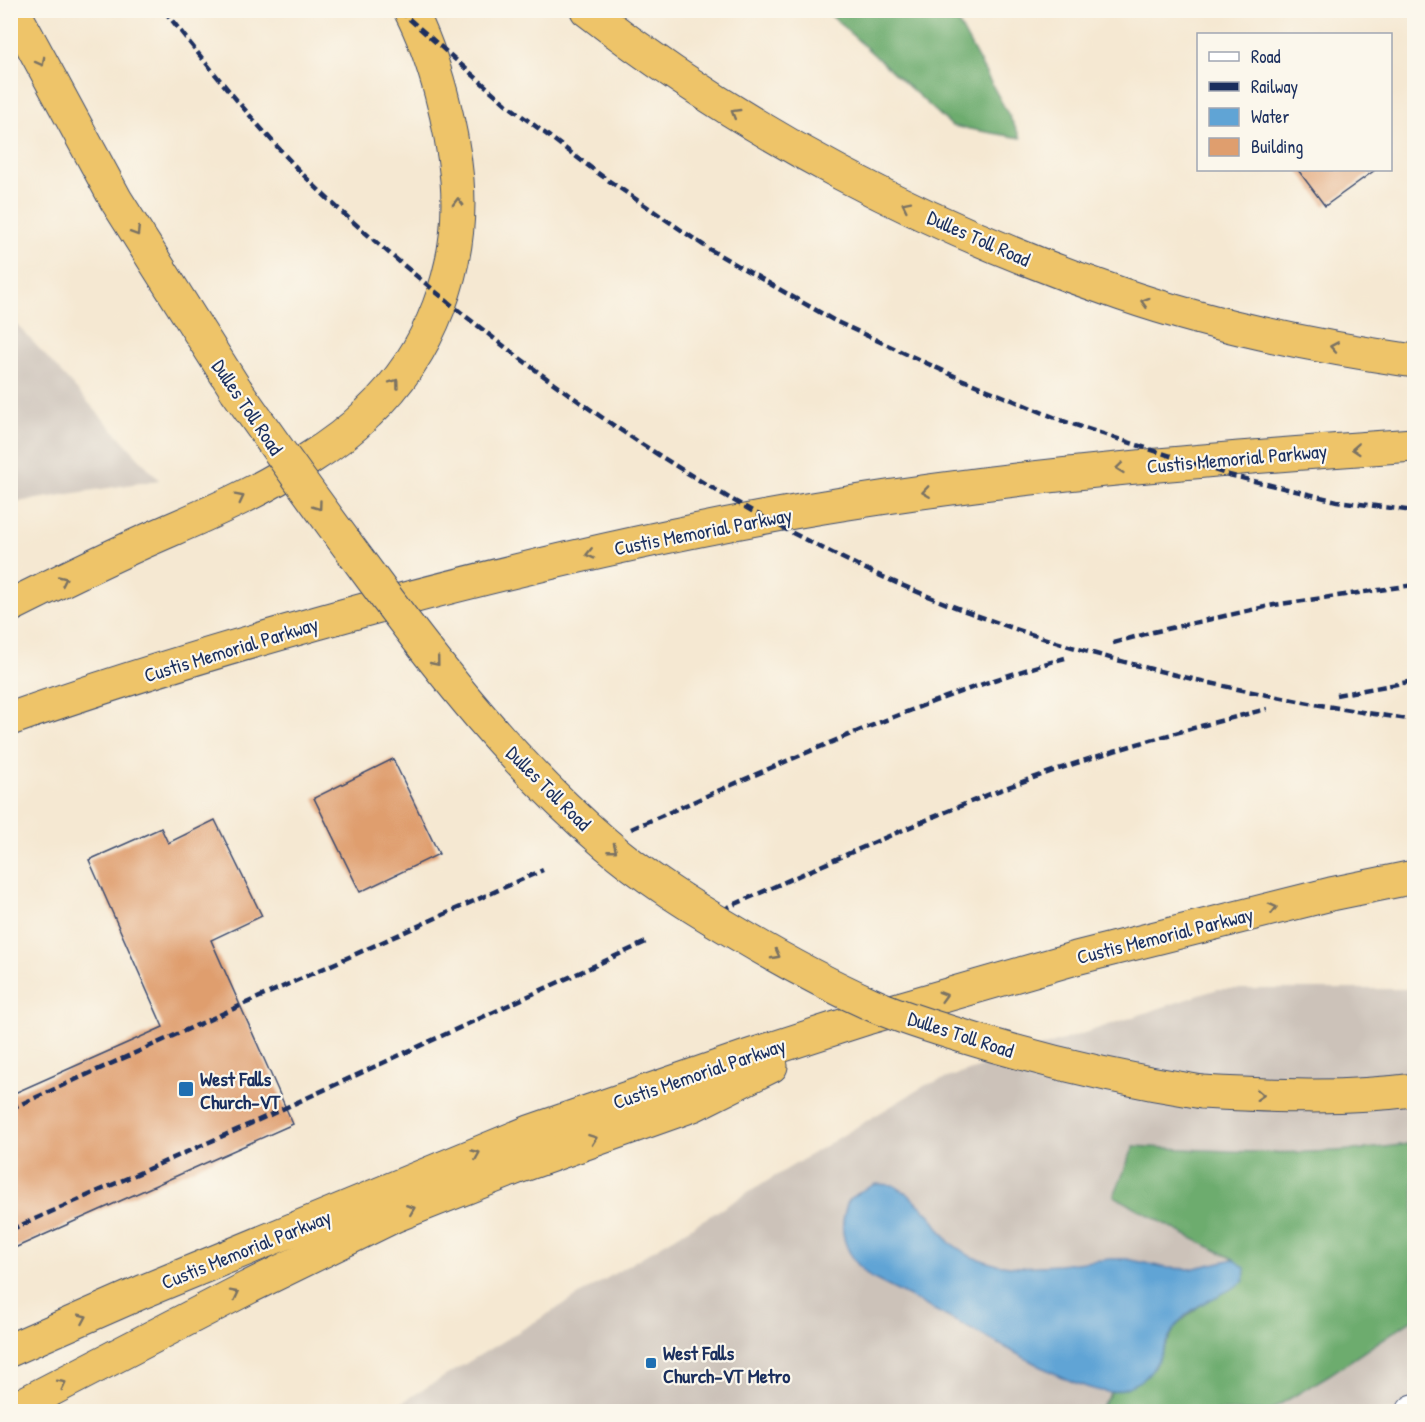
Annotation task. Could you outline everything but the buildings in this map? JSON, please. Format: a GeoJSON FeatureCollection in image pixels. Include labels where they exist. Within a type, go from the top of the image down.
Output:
{"type":"FeatureCollection","features":[{"type":"Feature","properties":{"kind":"highway","name":"Dulles Toll Road"},"geometry":{"type":"LineString","coordinates":[[13,10],[116,200],[236,390],[290,469],[396,612],[514,755],[560,802],[607,844],[648,876],[695,909],[755,944],[873,1005],[1010,1051],[1136,1082],[1202,1092],[1290,1096],[1349,1095],[1414,1090]]}},
{"type":"Feature","properties":{"kind":"highway"},"geometry":{"type":"LineString","coordinates":[[10,606],[108,558],[234,501],[307,460],[368,414],[392,388],[414,357],[431,326],[444,292],[456,241],[458,200],[448,125],[427,50],[410,10]]}},
{"type":"Feature","properties":{"kind":"highway","name":"Dulles Toll Road"},"geometry":{"type":"LineString","coordinates":[[587,10],[702,93],[760,127],[869,187],[996,248],[1123,295],[1189,315],[1325,346],[1414,361]]}},
{"type":"Feature","properties":{"kind":"highway","name":"Custis Memorial Parkway"},"geometry":{"type":"LineString","coordinates":[[10,719],[219,651],[336,618],[504,573],[675,535],[847,503],[1042,476],[1229,457],[1414,446]]}},
{"type":"Feature","properties":{"kind":"highway","name":"Custis Memorial Parkway"},"geometry":{"type":"LineString","coordinates":[[10,1350],[142,1292],[532,1131],[746,1057],[867,1018],[1065,961],[1178,931],[1414,876]]}},
{"type":"Feature","properties":{"kind":"highway"},"geometry":{"type":"LineString","coordinates":[[10,1411],[238,1292],[394,1216],[528,1163],[693,1105],[867,1018]]}},
{"type":"Feature","properties":{"kind":"shaded area"},"geometry":{"type":"Polygon","coordinates":[[[11,318],[159,480],[11,503],[11,318]]]}},
{"type":"Feature","properties":{"kind":"shaded area"},"geometry":{"type":"Polygon","coordinates":[[[1218,989],[1414,989],[1414,1411],[386,1412],[926,1085],[1218,989]]]}},
{"type":"Feature","properties":{"kind":"green space"},"geometry":{"type":"Polygon","coordinates":[[[826,11],[952,11],[1021,138],[952,126],[826,11]]]}},
{"type":"Feature","properties":{"kind":"green space"},"geometry":{"type":"Polygon","coordinates":[[[1414,1143],[1414,1318],[1329,1375],[1269,1411],[1098,1412],[1111,1392],[1126,1388],[1154,1367],[1176,1326],[1206,1300],[1234,1259],[1114,1196],[1134,1146],[1239,1152],[1309,1152],[1379,1148],[1414,1143]]]}},
{"type":"Feature","properties":{"kind":"water"},"geometry":{"type":"Polygon","coordinates":[[[876,1184],[893,1185],[907,1193],[930,1215],[949,1242],[970,1256],[994,1264],[1018,1267],[1127,1259],[1168,1268],[1190,1269],[1234,1259],[1245,1268],[1244,1281],[1200,1305],[1183,1318],[1171,1333],[1151,1371],[1145,1377],[1124,1389],[1108,1392],[1097,1390],[1046,1369],[870,1277],[848,1250],[843,1224],[848,1202],[861,1191],[876,1184]]]}},
{"type":"Feature","properties":{"kind":"railway"},"geometry":{"type":"LineString","coordinates":[[164,10],[195,50],[293,164],[388,252],[448,302],[569,394],[696,478],[761,516],[897,583],[968,612],[1077,649],[1244,690],[1414,720]]}},
{"type":"Feature","properties":{"kind":"railway"},"geometry":{"type":"LineString","coordinates":[[399,10],[506,104],[602,176],[709,249],[835,321],[961,379],[1063,421],[1229,475],[1337,501],[1414,511]]}},
{"type":"Feature","properties":{"kind":"railway"},"geometry":{"type":"LineString","coordinates":[[1113,643],[1274,605],[1414,585]]}},
{"type":"Feature","properties":{"kind":"railway"},"geometry":{"type":"LineString","coordinates":[[631,829],[845,736],[954,694],[1065,658]]}},
{"type":"Feature","properties":{"kind":"railway"},"geometry":{"type":"LineString","coordinates":[[1336,695],[1414,681]]}},
{"type":"Feature","properties":{"kind":"railway"},"geometry":{"type":"LineString","coordinates":[[722,910],[915,825],[1050,772],[1194,728],[1267,709]]}},
{"type":"Feature","properties":{"kind":"railway"},"geometry":{"type":"LineString","coordinates":[[10,1109],[543,870]]}},
{"type":"Feature","properties":{"kind":"railway"},"geometry":{"type":"LineString","coordinates":[[10,1230],[250,1124],[646,942]]}},
{"type":"Feature","properties":{"kind":"place","name":"West Falls Church–VT"},"geometry":{"type":"Point","coordinates":[186,1089]}},
{"type":"Feature","properties":{"kind":"place","name":"West Falls Church–VT Metro"},"geometry":{"type":"Point","coordinates":[651,1363]}}]}
